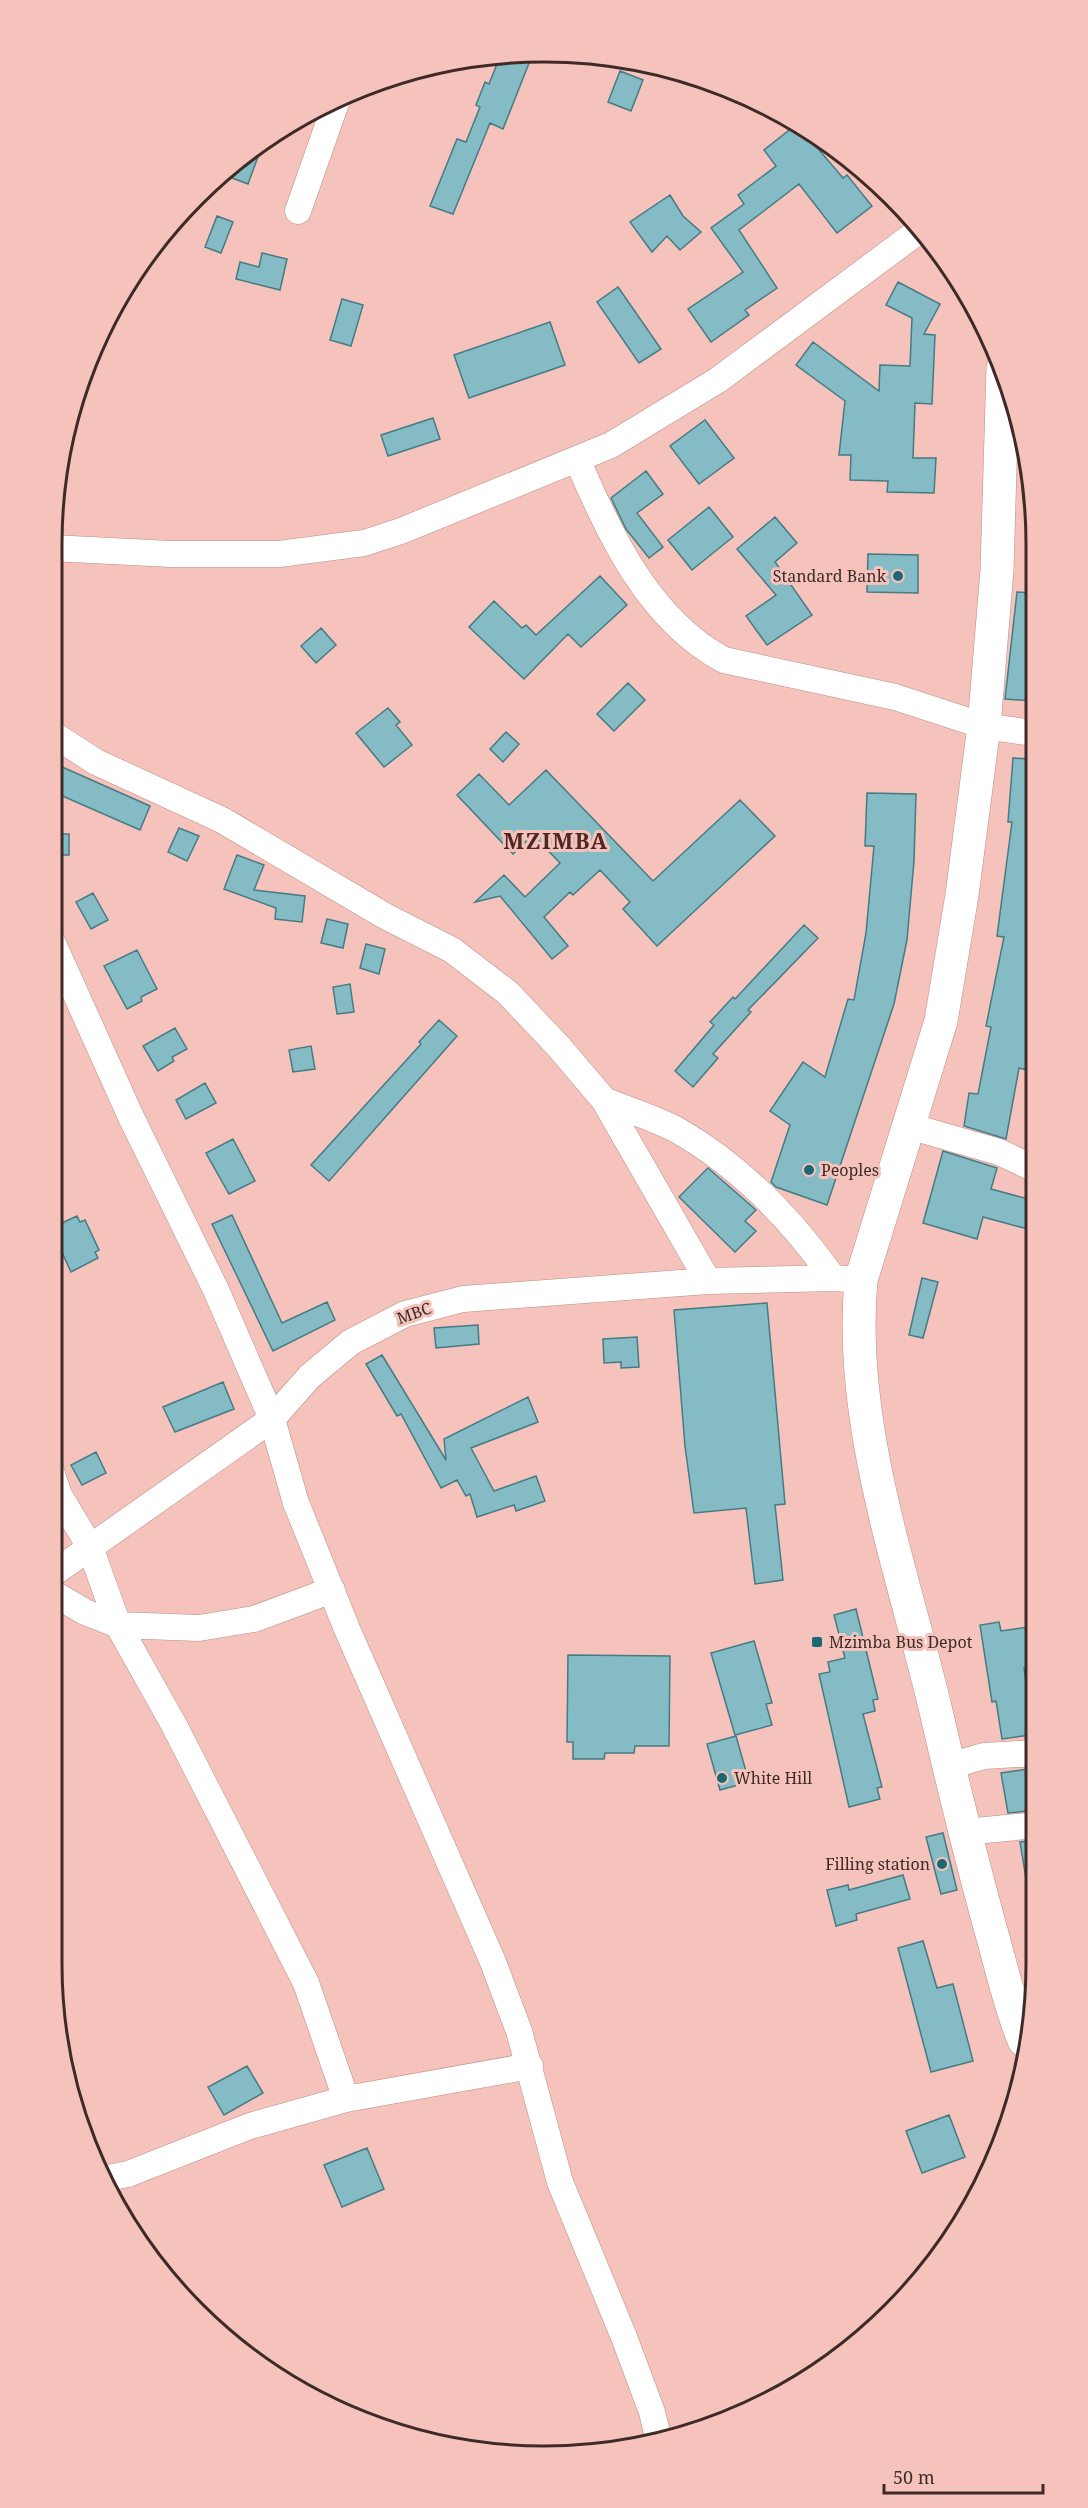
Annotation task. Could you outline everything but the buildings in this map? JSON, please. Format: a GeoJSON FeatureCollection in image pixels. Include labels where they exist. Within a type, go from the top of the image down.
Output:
{"type":"FeatureCollection","features":[{"type":"Feature","properties":{"kind":"main road"},"geometry":{"type":"LineString","coordinates":[[1002,393],[997,570],[984,726],[962,895],[941,1021],[909,1126],[847,1279],[858,1317],[860,1374],[868,1427],[900,1578],[921,1652],[965,1832],[1015,2018],[1021,2033]]}},
{"type":"Feature","properties":{"kind":"street"},"geometry":{"type":"LineString","coordinates":[[298,211],[334,110]]}},
{"type":"Feature","properties":{"kind":"street"},"geometry":{"type":"LineString","coordinates":[[62,548],[231,556],[279,554],[364,543],[401,531],[611,445],[718,380],[914,234]]}},
{"type":"Feature","properties":{"kind":"street"},"geometry":{"type":"LineString","coordinates":[[577,459],[591,492],[642,585],[681,631],[700,647],[724,660],[895,697],[984,726],[1026,732]]}},
{"type":"Feature","properties":{"kind":"street"},"geometry":{"type":"LineString","coordinates":[[62,740],[96,762],[222,820],[385,916],[452,950],[508,993],[560,1047],[604,1100],[708,1281]]}},
{"type":"Feature","properties":{"kind":"street"},"geometry":{"type":"LineString","coordinates":[[62,963],[131,1117],[216,1290],[272,1419],[296,1503],[371,1686],[493,1962],[530,2066],[560,2182],[624,2337],[652,2412],[657,2433]]}},
{"type":"Feature","properties":{"kind":"street"},"geometry":{"type":"LineString","coordinates":[[604,1100],[675,1129],[728,1163],[847,1279]]}},
{"type":"Feature","properties":{"kind":"street"},"geometry":{"type":"LineString","coordinates":[[909,1126],[999,1152],[1026,1165]]}},
{"type":"Feature","properties":{"kind":"street","name":"MBC"},"geometry":{"type":"LineString","coordinates":[[62,1567],[272,1419],[310,1376],[351,1342],[405,1314],[463,1299],[708,1281],[847,1279]]}},
{"type":"Feature","properties":{"kind":"street"},"geometry":{"type":"LineString","coordinates":[[62,1500],[90,1547],[118,1625],[174,1725],[306,1983],[346,2099]]}},
{"type":"Feature","properties":{"kind":"street"},"geometry":{"type":"LineString","coordinates":[[62,1598],[85,1612],[118,1625],[199,1628],[243,1621],[332,1590]]}},
{"type":"Feature","properties":{"kind":"street"},"geometry":{"type":"LineString","coordinates":[[949,1766],[984,1756],[1026,1754]]}},
{"type":"Feature","properties":{"kind":"street"},"geometry":{"type":"LineString","coordinates":[[965,1832],[1026,1827]]}},
{"type":"Feature","properties":{"kind":"street"},"geometry":{"type":"LineString","coordinates":[[111,2177],[128,2174],[250,2126],[346,2099],[530,2066]]}},
{"type":"Feature","properties":{"kind":"place","name":"Standard Bank"},"geometry":{"type":"Point","coordinates":[898,576]}},
{"type":"Feature","properties":{"kind":"place","name":"Peoples"},"geometry":{"type":"Point","coordinates":[809,1170]}},
{"type":"Feature","properties":{"kind":"place","name":"Mzimba Bus Depot"},"geometry":{"type":"Point","coordinates":[817,1642]}},
{"type":"Feature","properties":{"kind":"place","name":"White Hill"},"geometry":{"type":"Point","coordinates":[722,1778]}},
{"type":"Feature","properties":{"kind":"place","name":"Filling station"},"geometry":{"type":"Point","coordinates":[942,1864]}},
{"type":"Feature","properties":{"kind":"district","name":"MZIMBA"},"geometry":{"type":"Point","coordinates":[556,840]}}]}
